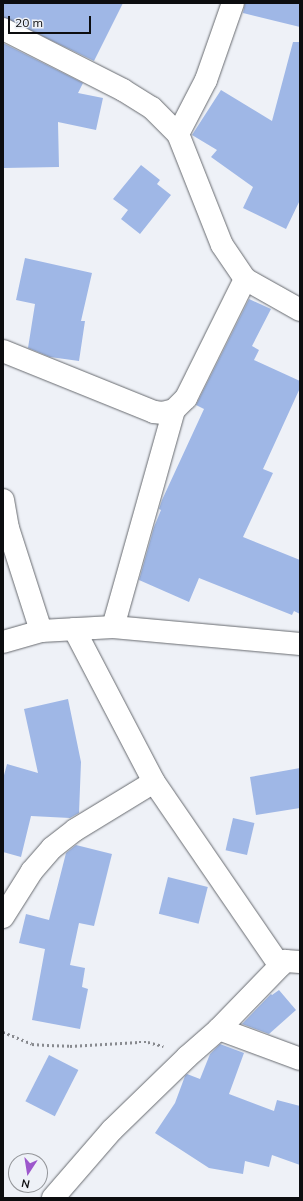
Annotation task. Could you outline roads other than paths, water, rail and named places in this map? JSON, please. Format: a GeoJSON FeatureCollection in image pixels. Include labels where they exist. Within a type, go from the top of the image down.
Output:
{"type":"FeatureCollection","features":[{"type":"Feature","properties":{"kind":"street"},"geometry":{"type":"LineString","coordinates":[[178,134],[206,80],[233,3]]}},
{"type":"Feature","properties":{"kind":"street"},"geometry":{"type":"LineString","coordinates":[[3,29],[123,90],[152,108],[178,134],[222,245],[245,279],[300,310]]}},
{"type":"Feature","properties":{"kind":"street"},"geometry":{"type":"LineString","coordinates":[[113,627],[174,410],[186,398],[245,279]]}},
{"type":"Feature","properties":{"kind":"street"},"geometry":{"type":"LineString","coordinates":[[3,351],[154,412],[163,413],[174,410]]}},
{"type":"Feature","properties":{"kind":"street"},"geometry":{"type":"LineString","coordinates":[[3,500],[8,528],[41,631]]}},
{"type":"Feature","properties":{"kind":"street"},"geometry":{"type":"LineString","coordinates":[[3,642],[41,631],[113,627],[300,644]]}},
{"type":"Feature","properties":{"kind":"street"},"geometry":{"type":"LineString","coordinates":[[53,1198],[112,1130],[187,1057],[290,964],[154,782],[74,629]]}},
{"type":"Feature","properties":{"kind":"street"},"geometry":{"type":"LineString","coordinates":[[3,917],[32,871],[52,848],[75,830],[154,782]]}},
{"type":"Feature","properties":{"kind":"street"},"geometry":{"type":"LineString","coordinates":[[219,1029],[300,1059]]}}]}
